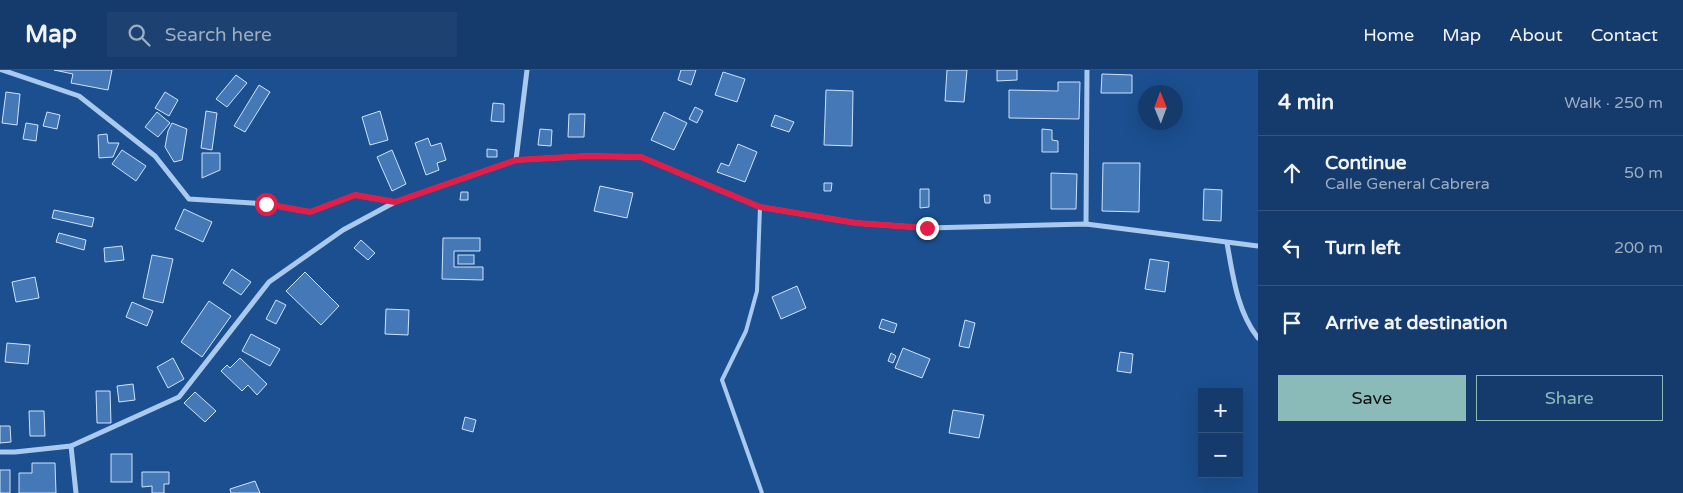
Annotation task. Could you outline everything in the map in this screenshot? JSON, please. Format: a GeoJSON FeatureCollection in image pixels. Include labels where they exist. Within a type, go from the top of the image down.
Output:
{"type":"FeatureCollection","features":[{"type":"Feature","properties":{"kind":"street"},"geometry":{"type":"LineString","coordinates":[[2,70],[79,96],[155,156],[189,199],[266,204],[310,212],[355,195],[395,202]]}},
{"type":"Feature","properties":{"kind":"street"},"geometry":{"type":"LineString","coordinates":[[516,160],[528,70]]}},
{"type":"Feature","properties":{"kind":"street"},"geometry":{"type":"LineString","coordinates":[[1086,224],[1087,70]]}},
{"type":"Feature","properties":{"kind":"street"},"geometry":{"type":"LineString","coordinates":[[0,452],[71,446],[179,397],[269,282],[343,230],[395,202],[516,160],[587,156],[641,157],[760,207],[856,223],[927,228],[1086,224],[1258,246]]}},
{"type":"Feature","properties":{"kind":"street"},"geometry":{"type":"LineString","coordinates":[[1227,243],[1236,294],[1251,329],[1258,338]]}},
{"type":"Feature","properties":{"kind":"street"},"geometry":{"type":"LineString","coordinates":[[71,446],[76,493]]}},
{"type":"Feature","properties":{"kind":"lane"},"geometry":{"type":"LineString","coordinates":[[760,207],[757,291],[746,331],[722,380],[762,493]]}},
{"type":"Feature","properties":{"kind":"building"},"geometry":{"type":"Polygon","coordinates":[[[54,70],[112,70],[108,90],[71,83],[73,74],[54,70]]]}},
{"type":"Feature","properties":{"kind":"building"},"geometry":{"type":"Polygon","coordinates":[[[681,70],[696,70],[691,85],[678,80],[681,70]]]}},
{"type":"Feature","properties":{"kind":"building"},"geometry":{"type":"Polygon","coordinates":[[[947,70],[967,70],[964,102],[945,101],[947,70]]]}},
{"type":"Feature","properties":{"kind":"building"},"geometry":{"type":"Polygon","coordinates":[[[997,70],[1017,70],[1017,80],[997,81],[997,70]]]}},
{"type":"Feature","properties":{"kind":"building"},"geometry":{"type":"Polygon","coordinates":[[[723,72],[745,79],[737,102],[715,95],[723,72]]]}},
{"type":"Feature","properties":{"kind":"building"},"geometry":{"type":"Polygon","coordinates":[[[1102,74],[1132,75],[1132,93],[1101,93],[1102,74]]]}},
{"type":"Feature","properties":{"kind":"building"},"geometry":{"type":"Polygon","coordinates":[[[236,75],[247,83],[227,107],[216,99],[236,75]]]}},
{"type":"Feature","properties":{"kind":"building"},"geometry":{"type":"Polygon","coordinates":[[[1058,82],[1080,82],[1079,119],[1009,118],[1009,90],[1058,91],[1058,82]]]}},
{"type":"Feature","properties":{"kind":"building"},"geometry":{"type":"Polygon","coordinates":[[[259,85],[270,92],[245,132],[234,126],[259,85]]]}},
{"type":"Feature","properties":{"kind":"building"},"geometry":{"type":"Polygon","coordinates":[[[826,90],[853,91],[852,146],[824,145],[826,90]]]}},
{"type":"Feature","properties":{"kind":"building"},"geometry":{"type":"Polygon","coordinates":[[[6,92],[20,94],[17,125],[2,123],[6,92]]]}},
{"type":"Feature","properties":{"kind":"building"},"geometry":{"type":"Polygon","coordinates":[[[165,92],[178,100],[169,116],[155,108],[165,92]]]}},
{"type":"Feature","properties":{"kind":"building"},"geometry":{"type":"Polygon","coordinates":[[[493,103],[504,104],[504,122],[491,121],[493,103]]]}},
{"type":"Feature","properties":{"kind":"building"},"geometry":{"type":"Polygon","coordinates":[[[695,107],[703,111],[697,123],[689,119],[695,107]]]}},
{"type":"Feature","properties":{"kind":"building"},"geometry":{"type":"Polygon","coordinates":[[[206,111],[217,113],[212,150],[201,148],[206,111]]]}},
{"type":"Feature","properties":{"kind":"building"},"geometry":{"type":"Polygon","coordinates":[[[380,111],[388,140],[370,145],[362,117],[380,111]]]}},
{"type":"Feature","properties":{"kind":"building"},"geometry":{"type":"Polygon","coordinates":[[[47,112],[60,115],[57,129],[43,126],[47,112]]]}},
{"type":"Feature","properties":{"kind":"building"},"geometry":{"type":"Polygon","coordinates":[[[157,112],[170,123],[158,137],[145,127],[157,112]]]}},
{"type":"Feature","properties":{"kind":"building"},"geometry":{"type":"Polygon","coordinates":[[[664,112],[687,123],[674,150],[651,140],[664,112]]]}},
{"type":"Feature","properties":{"kind":"building"},"geometry":{"type":"Polygon","coordinates":[[[569,114],[585,114],[584,137],[568,137],[569,114]]]}},
{"type":"Feature","properties":{"kind":"building"},"geometry":{"type":"Polygon","coordinates":[[[775,115],[794,122],[789,132],[771,126],[775,115]]]}},
{"type":"Feature","properties":{"kind":"building"},"geometry":{"type":"Polygon","coordinates":[[[26,123],[38,125],[36,141],[23,139],[26,123]]]}},
{"type":"Feature","properties":{"kind":"building"},"geometry":{"type":"Polygon","coordinates":[[[172,123],[187,129],[182,160],[174,162],[165,147],[168,131],[172,123]]]}},
{"type":"Feature","properties":{"kind":"building"},"geometry":{"type":"Polygon","coordinates":[[[540,129],[552,130],[551,146],[538,145],[540,129]]]}},
{"type":"Feature","properties":{"kind":"building"},"geometry":{"type":"Polygon","coordinates":[[[1042,129],[1052,130],[1052,140],[1058,141],[1058,152],[1042,152],[1042,129]]]}},
{"type":"Feature","properties":{"kind":"building"},"geometry":{"type":"Polygon","coordinates":[[[107,134],[108,143],[119,143],[113,157],[99,158],[98,135],[107,134]]]}},
{"type":"Feature","properties":{"kind":"building"},"geometry":{"type":"Polygon","coordinates":[[[428,138],[431,146],[441,143],[446,160],[437,163],[439,170],[426,175],[415,143],[428,138]]]}},
{"type":"Feature","properties":{"kind":"building"},"geometry":{"type":"Polygon","coordinates":[[[738,144],[757,152],[745,182],[717,172],[721,163],[729,166],[738,144]]]}},
{"type":"Feature","properties":{"kind":"building"},"geometry":{"type":"Polygon","coordinates":[[[487,149],[497,150],[497,157],[487,157],[487,149]]]}},
{"type":"Feature","properties":{"kind":"building"},"geometry":{"type":"Polygon","coordinates":[[[122,150],[146,166],[136,181],[112,164],[122,150]]]}},
{"type":"Feature","properties":{"kind":"building"},"geometry":{"type":"Polygon","coordinates":[[[392,150],[406,184],[392,191],[377,157],[392,150]]]}},
{"type":"Feature","properties":{"kind":"building"},"geometry":{"type":"Polygon","coordinates":[[[202,153],[220,153],[220,170],[202,178],[202,153]]]}},
{"type":"Feature","properties":{"kind":"building"},"geometry":{"type":"Polygon","coordinates":[[[1103,163],[1140,163],[1139,212],[1102,211],[1103,163]]]}},
{"type":"Feature","properties":{"kind":"building"},"geometry":{"type":"Polygon","coordinates":[[[1051,173],[1077,174],[1076,209],[1051,209],[1051,173]]]}},
{"type":"Feature","properties":{"kind":"building"},"geometry":{"type":"Polygon","coordinates":[[[824,183],[832,183],[831,191],[824,191],[824,183]]]}},
{"type":"Feature","properties":{"kind":"building"},"geometry":{"type":"Polygon","coordinates":[[[600,186],[633,193],[627,218],[594,211],[600,186]]]}},
{"type":"Feature","properties":{"kind":"building"},"geometry":{"type":"Polygon","coordinates":[[[920,189],[929,189],[929,207],[920,208],[920,189]]]}},
{"type":"Feature","properties":{"kind":"building"},"geometry":{"type":"Polygon","coordinates":[[[1204,189],[1222,190],[1221,221],[1203,220],[1204,189]]]}},
{"type":"Feature","properties":{"kind":"building"},"geometry":{"type":"Polygon","coordinates":[[[461,192],[468,192],[468,200],[460,200],[461,192]]]}},
{"type":"Feature","properties":{"kind":"building"},"geometry":{"type":"Polygon","coordinates":[[[984,195],[990,195],[990,203],[985,203],[984,195]]]}},
{"type":"Feature","properties":{"kind":"building"},"geometry":{"type":"Polygon","coordinates":[[[184,209],[212,222],[203,242],[175,229],[184,209]]]}},
{"type":"Feature","properties":{"kind":"building"},"geometry":{"type":"Polygon","coordinates":[[[54,210],[94,218],[92,227],[52,218],[54,210]]]}},
{"type":"Feature","properties":{"kind":"building"},"geometry":{"type":"Polygon","coordinates":[[[59,233],[86,240],[84,250],[56,242],[59,233]]]}},
{"type":"Feature","properties":{"kind":"building"},"geometry":{"type":"Polygon","coordinates":[[[443,238],[480,238],[480,251],[454,251],[454,267],[483,267],[483,280],[442,279],[443,238]]]}},
{"type":"Feature","properties":{"kind":"building"},"geometry":{"type":"Polygon","coordinates":[[[361,240],[375,253],[368,260],[354,248],[361,240]]]}},
{"type":"Feature","properties":{"kind":"building"},"geometry":{"type":"Polygon","coordinates":[[[122,246],[124,260],[105,262],[104,248],[122,246]]]}},
{"type":"Feature","properties":{"kind":"building"},"geometry":{"type":"Polygon","coordinates":[[[152,255],[173,259],[163,303],[143,298],[152,255]]]}},
{"type":"Feature","properties":{"kind":"building"},"geometry":{"type":"Polygon","coordinates":[[[458,255],[474,255],[474,264],[458,264],[458,255]]]}},
{"type":"Feature","properties":{"kind":"building"},"geometry":{"type":"Polygon","coordinates":[[[1150,259],[1169,262],[1165,292],[1145,289],[1150,259]]]}},
{"type":"Feature","properties":{"kind":"building"},"geometry":{"type":"Polygon","coordinates":[[[232,269],[251,282],[241,295],[223,283],[232,269]]]}},
{"type":"Feature","properties":{"kind":"building"},"geometry":{"type":"Polygon","coordinates":[[[305,272],[339,306],[321,325],[286,291],[305,272]]]}},
{"type":"Feature","properties":{"kind":"building"},"geometry":{"type":"Polygon","coordinates":[[[35,277],[39,298],[16,302],[12,282],[35,277]]]}},
{"type":"Feature","properties":{"kind":"building"},"geometry":{"type":"Polygon","coordinates":[[[797,286],[806,308],[781,319],[772,297],[797,286]]]}},
{"type":"Feature","properties":{"kind":"building"},"geometry":{"type":"Polygon","coordinates":[[[276,300],[286,305],[276,324],[266,319],[276,300]]]}},
{"type":"Feature","properties":{"kind":"building"},"geometry":{"type":"Polygon","coordinates":[[[209,301],[231,316],[202,357],[181,342],[209,301]]]}},
{"type":"Feature","properties":{"kind":"building"},"geometry":{"type":"Polygon","coordinates":[[[132,302],[153,311],[147,326],[126,317],[132,302]]]}},
{"type":"Feature","properties":{"kind":"building"},"geometry":{"type":"Polygon","coordinates":[[[386,309],[409,310],[408,335],[385,334],[386,309]]]}},
{"type":"Feature","properties":{"kind":"building"},"geometry":{"type":"Polygon","coordinates":[[[882,319],[897,324],[894,333],[879,328],[882,319]]]}},
{"type":"Feature","properties":{"kind":"building"},"geometry":{"type":"Polygon","coordinates":[[[965,320],[975,323],[969,348],[959,346],[965,320]]]}},
{"type":"Feature","properties":{"kind":"building"},"geometry":{"type":"Polygon","coordinates":[[[251,334],[280,349],[270,366],[242,351],[251,334]]]}},
{"type":"Feature","properties":{"kind":"building"},"geometry":{"type":"Polygon","coordinates":[[[7,343],[30,345],[28,364],[5,362],[7,343]]]}},
{"type":"Feature","properties":{"kind":"building"},"geometry":{"type":"Polygon","coordinates":[[[903,348],[930,359],[922,378],[895,368],[903,348]]]}},
{"type":"Feature","properties":{"kind":"building"},"geometry":{"type":"Polygon","coordinates":[[[1120,352],[1133,354],[1131,373],[1117,371],[1120,352]]]}},
{"type":"Feature","properties":{"kind":"building"},"geometry":{"type":"Polygon","coordinates":[[[891,353],[896,356],[893,363],[888,361],[891,353]]]}},
{"type":"Feature","properties":{"kind":"building"},"geometry":{"type":"Polygon","coordinates":[[[173,358],[184,379],[168,388],[157,367],[173,358]]]}},
{"type":"Feature","properties":{"kind":"building"},"geometry":{"type":"Polygon","coordinates":[[[240,358],[267,384],[257,395],[248,385],[242,391],[221,371],[227,365],[230,368],[240,358]]]}},
{"type":"Feature","properties":{"kind":"building"},"geometry":{"type":"Polygon","coordinates":[[[133,384],[135,400],[119,402],[117,386],[133,384]]]}},
{"type":"Feature","properties":{"kind":"building"},"geometry":{"type":"Polygon","coordinates":[[[96,391],[110,391],[111,423],[97,423],[96,391]]]}},
{"type":"Feature","properties":{"kind":"building"},"geometry":{"type":"Polygon","coordinates":[[[195,392],[216,411],[205,422],[184,403],[195,392]]]}},
{"type":"Feature","properties":{"kind":"building"},"geometry":{"type":"Polygon","coordinates":[[[953,410],[984,415],[979,438],[949,433],[953,410]]]}},
{"type":"Feature","properties":{"kind":"building"},"geometry":{"type":"Polygon","coordinates":[[[29,411],[44,411],[45,436],[30,436],[29,411]]]}},
{"type":"Feature","properties":{"kind":"building"},"geometry":{"type":"Polygon","coordinates":[[[465,417],[476,420],[473,432],[462,429],[465,417]]]}},
{"type":"Feature","properties":{"kind":"building"},"geometry":{"type":"Polygon","coordinates":[[[0,426],[10,426],[11,442],[0,443],[0,426]]]}},
{"type":"Feature","properties":{"kind":"building"},"geometry":{"type":"Polygon","coordinates":[[[111,454],[132,454],[132,482],[111,482],[111,454]]]}},
{"type":"Feature","properties":{"kind":"building"},"geometry":{"type":"Polygon","coordinates":[[[32,463],[55,463],[56,493],[19,493],[19,473],[32,473],[32,463]]]}},
{"type":"Feature","properties":{"kind":"building"},"geometry":{"type":"Polygon","coordinates":[[[0,470],[10,470],[10,493],[0,493],[0,470]]]}},
{"type":"Feature","properties":{"kind":"building"},"geometry":{"type":"Polygon","coordinates":[[[142,472],[169,472],[169,484],[164,484],[164,493],[152,493],[152,486],[142,487],[142,472]]]}},
{"type":"Feature","properties":{"kind":"building"},"geometry":{"type":"Polygon","coordinates":[[[255,481],[260,493],[231,493],[230,489],[255,481]]]}},
{"type":"Feature","properties":{"kind":"route"},"geometry":{"type":"LineString","coordinates":[[266,204],[310,212],[355,195],[395,202],[516,160],[587,156],[641,157],[760,207],[856,223],[927,228]]}}]}
